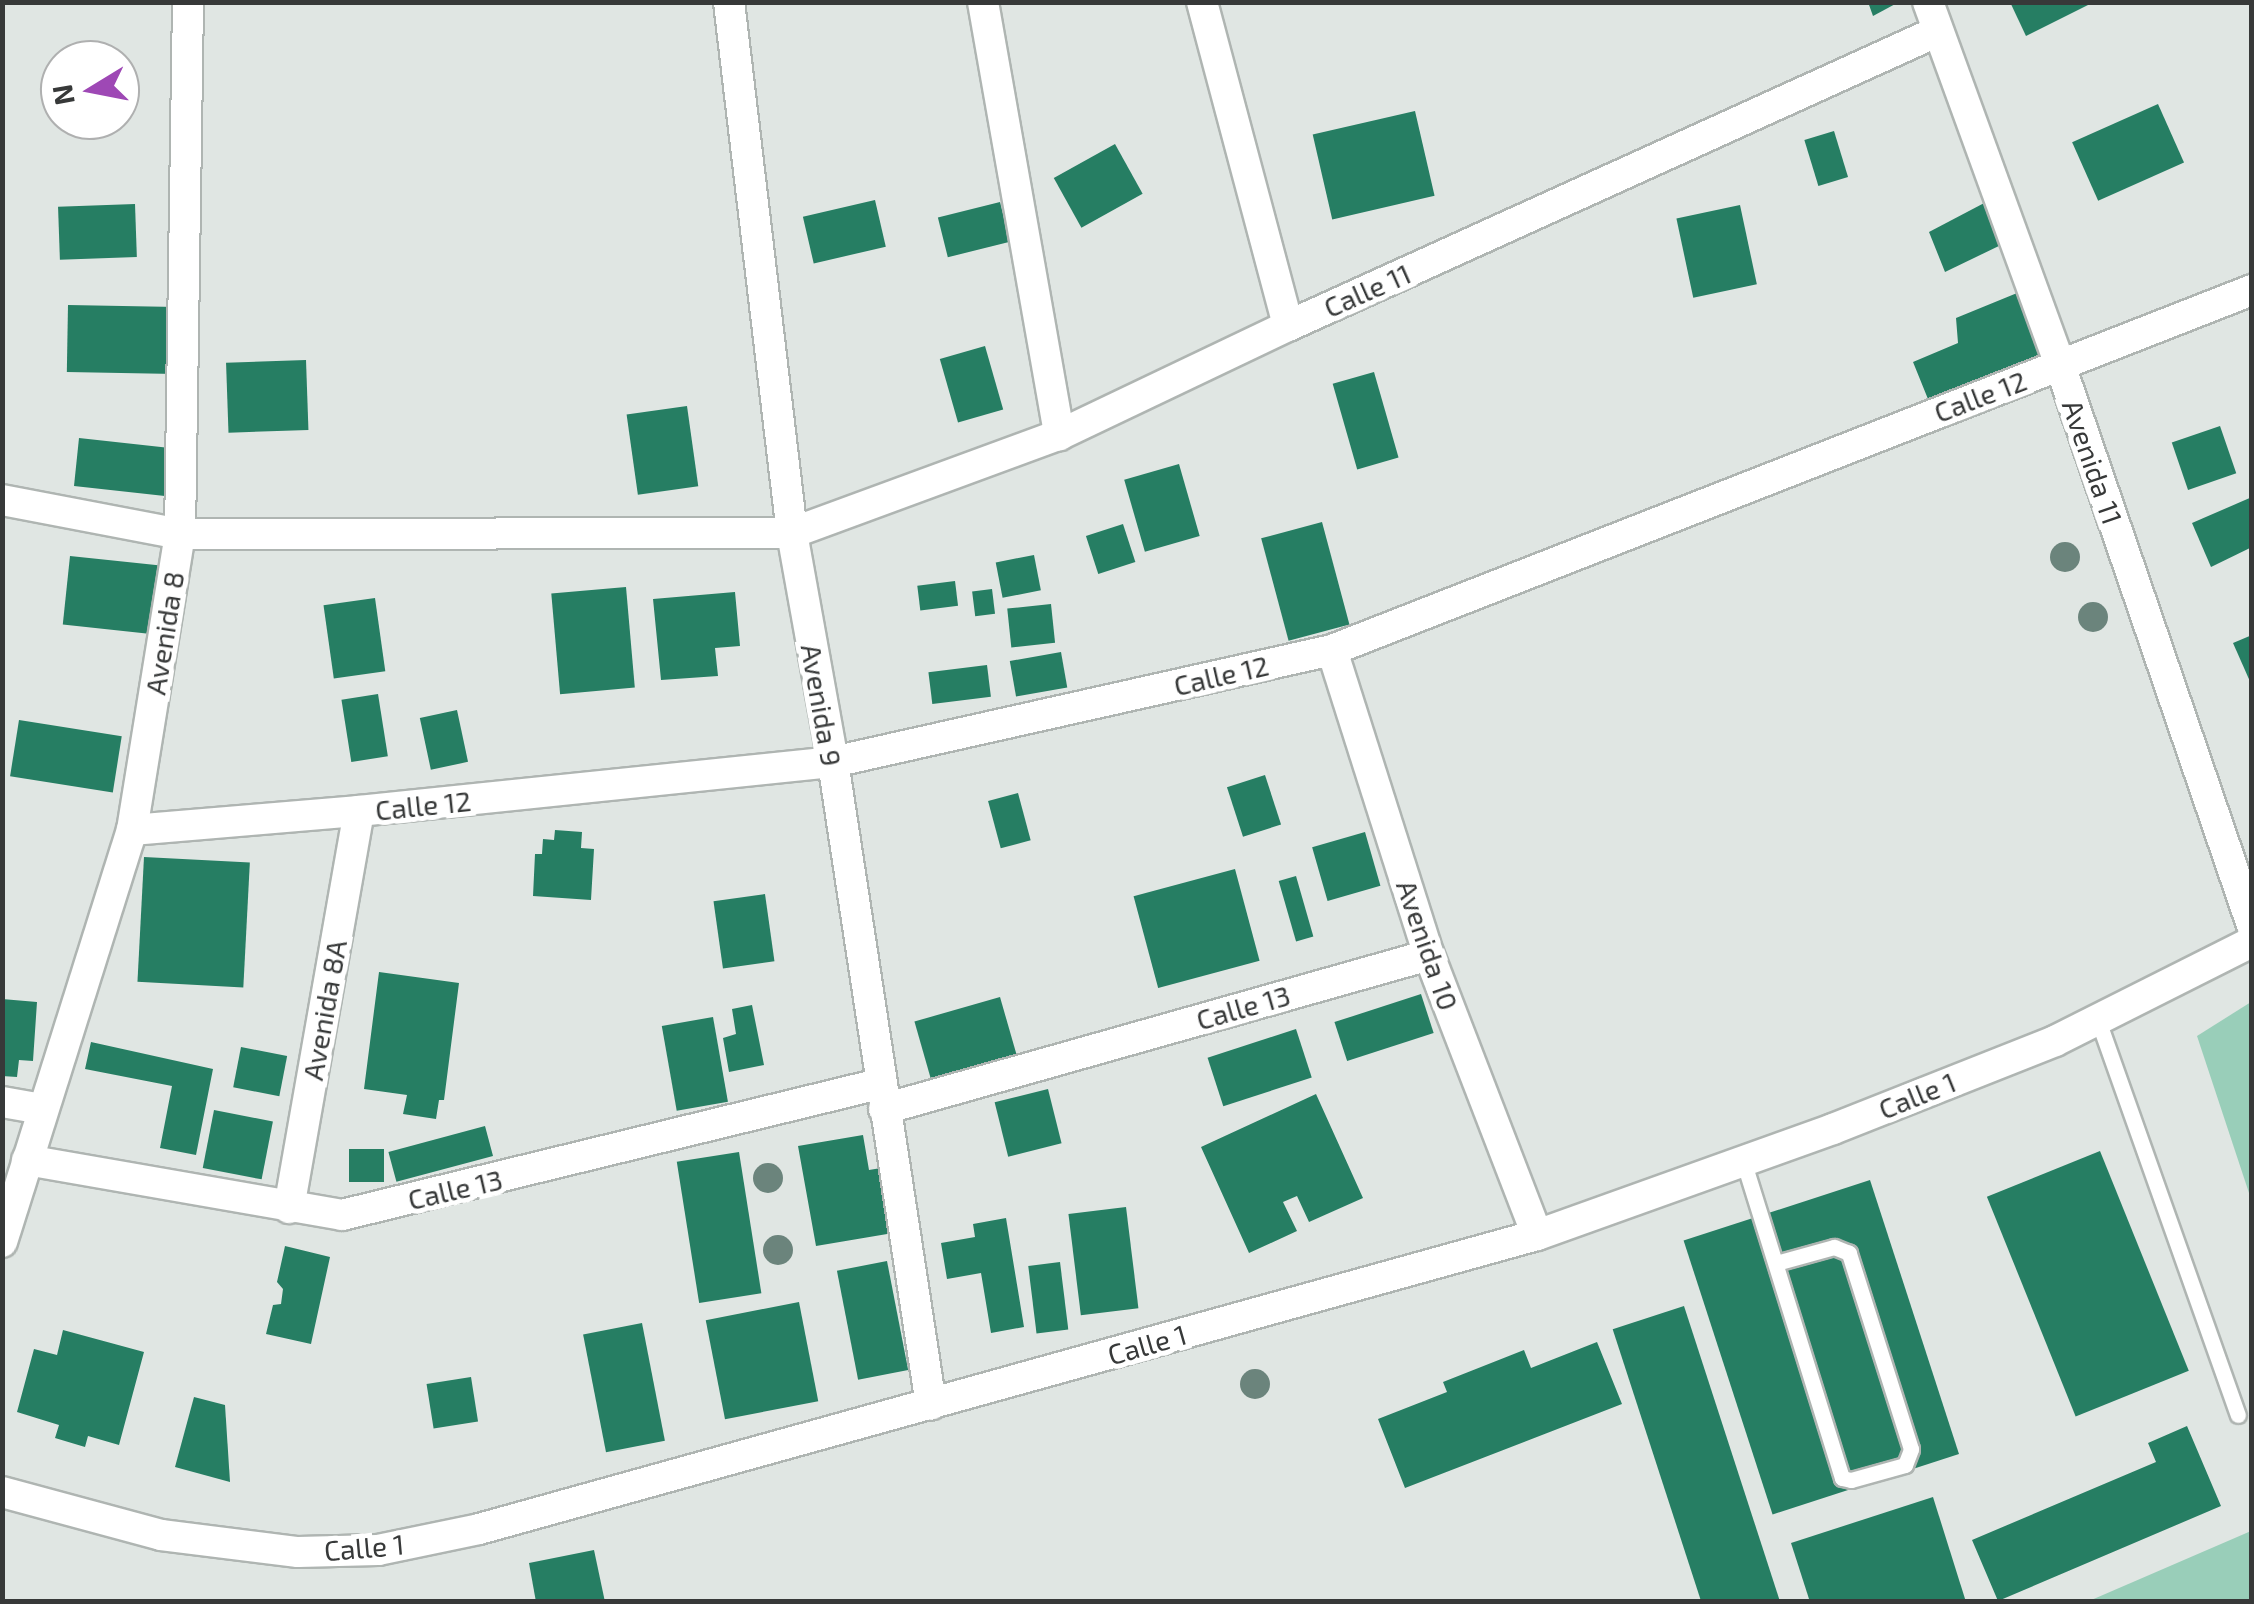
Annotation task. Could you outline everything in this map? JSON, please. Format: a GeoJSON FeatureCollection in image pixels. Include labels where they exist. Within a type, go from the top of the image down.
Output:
{"type":"FeatureCollection","features":[{"type":"Feature","properties":{"kind":"street","name":"Avenida 8"},"geometry":{"type":"LineString","coordinates":[[2,1242],[132,830],[180,534],[188,2]]}},
{"type":"Feature","properties":{"kind":"street","name":"Avenida 9"},"geometry":{"type":"LineString","coordinates":[[729,2],[792,533],[833,762],[930,1405]]}},
{"type":"Feature","properties":{"kind":"street"},"geometry":{"type":"LineString","coordinates":[[982,2],[1060,435]]}},
{"type":"Feature","properties":{"kind":"street"},"geometry":{"type":"LineString","coordinates":[[1202,2],[1288,326]]}},
{"type":"Feature","properties":{"kind":"street","name":"Avenida 11"},"geometry":{"type":"LineString","coordinates":[[1928,2],[2060,364],[2252,925]]}},
{"type":"Feature","properties":{"kind":"street","name":"Calle 11"},"geometry":{"type":"LineString","coordinates":[[2,500],[180,534],[792,533],[1060,435],[1288,326],[1936,32]]}},
{"type":"Feature","properties":{"kind":"street","name":"Calle 12"},"geometry":{"type":"LineString","coordinates":[[132,830],[833,762],[1332,650],[2252,290]]}},
{"type":"Feature","properties":{"kind":"street","name":"Avenida 10"},"geometry":{"type":"LineString","coordinates":[[1332,650],[1430,955],[1537,1235]]}},
{"type":"Feature","properties":{"kind":"street","name":"Avenida 8A"},"geometry":{"type":"LineString","coordinates":[[289,1208],[358,811]]}},
{"type":"Feature","properties":{"kind":"street","name":"Calle 1"},"geometry":{"type":"LineString","coordinates":[[2,1492],[161,1534],[298,1552],[378,1550],[479,1529],[1537,1235],[1833,1129],[2098,1020],[2252,942]]}},
{"type":"Feature","properties":{"kind":"street","name":"Calle 13"},"geometry":{"type":"LineString","coordinates":[[27,1160],[342,1215],[881,1096],[1430,955]]}},
{"type":"Feature","properties":{"kind":"street"},"geometry":{"type":"LineString","coordinates":[[2,1102],[41,1109]]}},
{"type":"Feature","properties":{"kind":"lane"},"geometry":{"type":"LineString","coordinates":[[2098,1020],[2238,1415]]}},
{"type":"Feature","properties":{"kind":"lane"},"geometry":{"type":"LineString","coordinates":[[1742,1160],[1842,1478],[1851,1480],[1905,1464],[1910,1449],[1849,1253],[1834,1247],[1776,1263]]}},
{"type":"Feature","properties":{"kind":"green space"},"geometry":{"type":"Polygon","coordinates":[[[2251,1002],[2251,1199],[2197,1036],[2251,1002]]]}},
{"type":"Feature","properties":{"kind":"green space"},"geometry":{"type":"Polygon","coordinates":[[[2251,1531],[2251,1601],[2089,1601],[2251,1531]]]}},
{"type":"Feature","properties":{"kind":"building"},"geometry":{"type":"Polygon","coordinates":[[[1868,2],[1899,2],[1873,16],[1868,2]]]}},
{"type":"Feature","properties":{"kind":"building"},"geometry":{"type":"Polygon","coordinates":[[[2010,2],[2094,2],[2026,36],[2010,2]]]}},
{"type":"Feature","properties":{"kind":"building"},"geometry":{"type":"Polygon","coordinates":[[[2158,104],[2184,162],[2098,201],[2072,142],[2158,104]]]}},
{"type":"Feature","properties":{"kind":"building"},"geometry":{"type":"Polygon","coordinates":[[[1415,111],[1435,196],[1332,219],[1313,135],[1415,111]]]}},
{"type":"Feature","properties":{"kind":"building"},"geometry":{"type":"Polygon","coordinates":[[[1834,131],[1848,177],[1818,186],[1804,140],[1834,131]]]}},
{"type":"Feature","properties":{"kind":"building"},"geometry":{"type":"Polygon","coordinates":[[[1115,144],[1143,194],[1081,228],[1054,178],[1115,144]]]}},
{"type":"Feature","properties":{"kind":"building"},"geometry":{"type":"Polygon","coordinates":[[[875,200],[886,247],[814,263],[803,217],[875,200]]]}},
{"type":"Feature","properties":{"kind":"building"},"geometry":{"type":"Polygon","coordinates":[[[1988,201],[2003,244],[1945,272],[1929,232],[1988,201]]]}},
{"type":"Feature","properties":{"kind":"building"},"geometry":{"type":"Polygon","coordinates":[[[1000,202],[1010,242],[948,257],[938,217],[1000,202]]]}},
{"type":"Feature","properties":{"kind":"building"},"geometry":{"type":"Polygon","coordinates":[[[135,204],[137,257],[60,260],[58,207],[135,204]]]}},
{"type":"Feature","properties":{"kind":"building"},"geometry":{"type":"Polygon","coordinates":[[[1740,205],[1757,284],[1693,298],[1676,219],[1740,205]]]}},
{"type":"Feature","properties":{"kind":"building"},"geometry":{"type":"Polygon","coordinates":[[[2022,291],[2049,355],[1930,404],[1913,362],[1958,343],[1956,318],[2022,291]]]}},
{"type":"Feature","properties":{"kind":"building"},"geometry":{"type":"Polygon","coordinates":[[[68,305],[177,307],[176,374],[67,372],[68,305]]]}},
{"type":"Feature","properties":{"kind":"building"},"geometry":{"type":"Polygon","coordinates":[[[985,346],[1003,409],[958,422],[940,359],[985,346]]]}},
{"type":"Feature","properties":{"kind":"building"},"geometry":{"type":"Polygon","coordinates":[[[306,360],[308,430],[228,433],[226,363],[306,360]]]}},
{"type":"Feature","properties":{"kind":"building"},"geometry":{"type":"Polygon","coordinates":[[[1374,372],[1399,458],[1357,469],[1333,384],[1374,372]]]}},
{"type":"Feature","properties":{"kind":"building"},"geometry":{"type":"Polygon","coordinates":[[[687,406],[698,486],[638,495],[627,414],[687,406]]]}},
{"type":"Feature","properties":{"kind":"building"},"geometry":{"type":"Polygon","coordinates":[[[2220,426],[2236,473],[2188,490],[2172,443],[2220,426]]]}},
{"type":"Feature","properties":{"kind":"building"},"geometry":{"type":"Polygon","coordinates":[[[79,438],[170,448],[183,498],[74,486],[79,438]]]}},
{"type":"Feature","properties":{"kind":"building"},"geometry":{"type":"Polygon","coordinates":[[[1179,464],[1200,536],[1145,552],[1124,480],[1179,464]]]}},
{"type":"Feature","properties":{"kind":"building"},"geometry":{"type":"Polygon","coordinates":[[[2252,497],[2252,547],[2211,567],[2192,523],[2252,497]]]}},
{"type":"Feature","properties":{"kind":"building"},"geometry":{"type":"Polygon","coordinates":[[[1322,522],[1349,624],[1289,641],[1261,538],[1322,522]]]}},
{"type":"Feature","properties":{"kind":"building"},"geometry":{"type":"Polygon","coordinates":[[[1123,524],[1135,562],[1098,574],[1086,536],[1123,524]]]}},
{"type":"Feature","properties":{"kind":"building"},"geometry":{"type":"Polygon","coordinates":[[[1034,555],[1041,590],[1003,598],[996,562],[1034,555]]]}},
{"type":"Feature","properties":{"kind":"building"},"geometry":{"type":"Polygon","coordinates":[[[70,556],[161,566],[153,634],[63,625],[70,556]]]}},
{"type":"Feature","properties":{"kind":"building"},"geometry":{"type":"Polygon","coordinates":[[[955,581],[958,606],[920,610],[917,586],[955,581]]]}},
{"type":"Feature","properties":{"kind":"building"},"geometry":{"type":"Polygon","coordinates":[[[626,587],[635,688],[560,694],[551,594],[626,587]]]}},
{"type":"Feature","properties":{"kind":"building"},"geometry":{"type":"Polygon","coordinates":[[[992,589],[995,614],[975,616],[972,591],[992,589]]]}},
{"type":"Feature","properties":{"kind":"building"},"geometry":{"type":"Polygon","coordinates":[[[735,592],[740,646],[715,648],[718,676],[661,680],[653,599],[735,592]]]}},
{"type":"Feature","properties":{"kind":"building"},"geometry":{"type":"Polygon","coordinates":[[[375,598],[385,671],[334,679],[324,605],[375,598]]]}},
{"type":"Feature","properties":{"kind":"building"},"geometry":{"type":"Polygon","coordinates":[[[1051,604],[1055,643],[1011,647],[1007,609],[1051,604]]]}},
{"type":"Feature","properties":{"kind":"building"},"geometry":{"type":"Polygon","coordinates":[[[2252,635],[2252,686],[2233,643],[2252,635]]]}},
{"type":"Feature","properties":{"kind":"building"},"geometry":{"type":"Polygon","coordinates":[[[1061,652],[1067,687],[1016,696],[1010,661],[1061,652]]]}},
{"type":"Feature","properties":{"kind":"building"},"geometry":{"type":"Polygon","coordinates":[[[987,665],[991,697],[932,704],[928,672],[987,665]]]}},
{"type":"Feature","properties":{"kind":"building"},"geometry":{"type":"Polygon","coordinates":[[[378,694],[388,756],[351,762],[341,700],[378,694]]]}},
{"type":"Feature","properties":{"kind":"building"},"geometry":{"type":"Polygon","coordinates":[[[457,710],[468,762],[431,770],[420,718],[457,710]]]}},
{"type":"Feature","properties":{"kind":"building"},"geometry":{"type":"Polygon","coordinates":[[[19,720],[122,736],[113,793],[10,776],[19,720]]]}},
{"type":"Feature","properties":{"kind":"building"},"geometry":{"type":"Polygon","coordinates":[[[1265,775],[1281,824],[1243,837],[1227,787],[1265,775]]]}},
{"type":"Feature","properties":{"kind":"building"},"geometry":{"type":"Polygon","coordinates":[[[1018,793],[1031,840],[1001,848],[988,801],[1018,793]]]}},
{"type":"Feature","properties":{"kind":"building"},"geometry":{"type":"Polygon","coordinates":[[[555,830],[582,832],[581,848],[594,849],[591,900],[533,896],[535,854],[542,854],[543,839],[554,840],[555,830]]]}},
{"type":"Feature","properties":{"kind":"building"},"geometry":{"type":"Polygon","coordinates":[[[1365,832],[1380,886],[1328,901],[1312,847],[1365,832]]]}},
{"type":"Feature","properties":{"kind":"building"},"geometry":{"type":"Polygon","coordinates":[[[144,857],[250,863],[243,987],[137,982],[144,857]]]}},
{"type":"Feature","properties":{"kind":"building"},"geometry":{"type":"Polygon","coordinates":[[[1235,869],[1260,961],[1158,988],[1134,896],[1235,869]]]}},
{"type":"Feature","properties":{"kind":"building"},"geometry":{"type":"Polygon","coordinates":[[[1296,876],[1313,937],[1296,942],[1279,881],[1296,876]]]}},
{"type":"Feature","properties":{"kind":"building"},"geometry":{"type":"Polygon","coordinates":[[[765,894],[774,961],[723,969],[714,901],[765,894]]]}},
{"type":"Feature","properties":{"kind":"building"},"geometry":{"type":"Polygon","coordinates":[[[379,972],[459,983],[444,1100],[439,1100],[436,1119],[403,1114],[407,1095],[364,1089],[379,972]]]}},
{"type":"Feature","properties":{"kind":"building"},"geometry":{"type":"Polygon","coordinates":[[[1421,994],[1434,1033],[1347,1061],[1334,1022],[1421,994]]]}},
{"type":"Feature","properties":{"kind":"building"},"geometry":{"type":"Polygon","coordinates":[[[1000,997],[1017,1057],[932,1081],[914,1022],[1000,997]]]}},
{"type":"Feature","properties":{"kind":"building"},"geometry":{"type":"Polygon","coordinates":[[[2,999],[37,1002],[33,1061],[19,1060],[17,1077],[2,1076],[2,999]]]}},
{"type":"Feature","properties":{"kind":"building"},"geometry":{"type":"Polygon","coordinates":[[[752,1005],[764,1065],[729,1072],[723,1038],[736,1034],[732,1009],[752,1005]]]}},
{"type":"Feature","properties":{"kind":"building"},"geometry":{"type":"Polygon","coordinates":[[[713,1017],[728,1102],[677,1111],[662,1026],[713,1017]]]}},
{"type":"Feature","properties":{"kind":"building"},"geometry":{"type":"Polygon","coordinates":[[[1296,1029],[1312,1078],[1223,1106],[1208,1058],[1296,1029]]]}},
{"type":"Feature","properties":{"kind":"building"},"geometry":{"type":"Polygon","coordinates":[[[91,1042],[213,1069],[196,1155],[160,1148],[172,1086],[85,1069],[91,1042]]]}},
{"type":"Feature","properties":{"kind":"building"},"geometry":{"type":"Polygon","coordinates":[[[241,1047],[287,1056],[279,1096],[233,1087],[241,1047]]]}},
{"type":"Feature","properties":{"kind":"building"},"geometry":{"type":"Polygon","coordinates":[[[1048,1089],[1062,1143],[1008,1157],[995,1102],[1048,1089]]]}},
{"type":"Feature","properties":{"kind":"building"},"geometry":{"type":"Polygon","coordinates":[[[1316,1094],[1363,1198],[1309,1222],[1297,1196],[1283,1202],[1297,1231],[1249,1253],[1201,1147],[1316,1094]]]}},
{"type":"Feature","properties":{"kind":"building"},"geometry":{"type":"Polygon","coordinates":[[[214,1110],[273,1121],[262,1179],[203,1168],[214,1110]]]}},
{"type":"Feature","properties":{"kind":"building"},"geometry":{"type":"Polygon","coordinates":[[[485,1126],[493,1156],[396,1182],[388,1152],[485,1126]]]}},
{"type":"Feature","properties":{"kind":"building"},"geometry":{"type":"Polygon","coordinates":[[[863,1135],[869,1170],[887,1167],[899,1232],[816,1246],[798,1146],[863,1135]]]}},
{"type":"Feature","properties":{"kind":"building"},"geometry":{"type":"Polygon","coordinates":[[[349,1149],[384,1149],[384,1182],[349,1182],[349,1149]]]}},
{"type":"Feature","properties":{"kind":"building"},"geometry":{"type":"Polygon","coordinates":[[[2100,1151],[2189,1371],[2076,1416],[1987,1197],[2100,1151]]]}},
{"type":"Feature","properties":{"kind":"building"},"geometry":{"type":"Polygon","coordinates":[[[739,1152],[761,1293],[699,1303],[677,1162],[739,1152]]]}},
{"type":"Feature","properties":{"kind":"building"},"geometry":{"type":"Polygon","coordinates":[[[1870,1180],[1959,1454],[1773,1514],[1684,1241],[1870,1180]]]}},
{"type":"Feature","properties":{"kind":"building"},"geometry":{"type":"Polygon","coordinates":[[[1126,1207],[1138,1308],[1081,1315],[1068,1214],[1126,1207]]]}},
{"type":"Feature","properties":{"kind":"building"},"geometry":{"type":"Polygon","coordinates":[[[1006,1218],[1024,1327],[991,1333],[981,1273],[947,1279],[941,1243],[975,1237],[973,1224],[1006,1218]]]}},
{"type":"Feature","properties":{"kind":"building"},"geometry":{"type":"Polygon","coordinates":[[[285,1246],[330,1257],[311,1344],[266,1334],[273,1305],[281,1304],[283,1289],[277,1282],[285,1246]]]}},
{"type":"Feature","properties":{"kind":"building"},"geometry":{"type":"Polygon","coordinates":[[[887,1261],[908,1370],[858,1380],[837,1271],[887,1261]]]}},
{"type":"Feature","properties":{"kind":"building"},"geometry":{"type":"Polygon","coordinates":[[[1060,1262],[1068,1329],[1037,1333],[1028,1266],[1060,1262]]]}},
{"type":"Feature","properties":{"kind":"building"},"geometry":{"type":"Polygon","coordinates":[[[799,1302],[818,1401],[725,1419],[706,1320],[799,1302]]]}},
{"type":"Feature","properties":{"kind":"building"},"geometry":{"type":"Polygon","coordinates":[[[1684,1306],[1780,1602],[1701,1602],[1613,1329],[1684,1306]]]}},
{"type":"Feature","properties":{"kind":"building"},"geometry":{"type":"Polygon","coordinates":[[[642,1323],[665,1441],[606,1452],[583,1334],[642,1323]]]}},
{"type":"Feature","properties":{"kind":"building"},"geometry":{"type":"Polygon","coordinates":[[[63,1330],[144,1352],[119,1445],[88,1436],[85,1447],[55,1438],[59,1425],[17,1412],[34,1349],[57,1355],[63,1330]]]}},
{"type":"Feature","properties":{"kind":"building"},"geometry":{"type":"Polygon","coordinates":[[[1597,1342],[1622,1404],[1405,1488],[1378,1419],[1447,1392],[1443,1382],[1524,1350],[1531,1368],[1597,1342]]]}},
{"type":"Feature","properties":{"kind":"building"},"geometry":{"type":"Polygon","coordinates":[[[471,1377],[478,1421],[434,1428],[427,1384],[471,1377]]]}},
{"type":"Feature","properties":{"kind":"building"},"geometry":{"type":"Polygon","coordinates":[[[194,1397],[225,1405],[230,1482],[175,1467],[194,1397]]]}},
{"type":"Feature","properties":{"kind":"building"},"geometry":{"type":"Polygon","coordinates":[[[2187,1426],[2221,1506],[1998,1601],[1972,1540],[2156,1462],[2148,1443],[2187,1426]]]}},
{"type":"Feature","properties":{"kind":"building"},"geometry":{"type":"Polygon","coordinates":[[[1933,1497],[1966,1602],[1810,1602],[1791,1543],[1933,1497]]]}},
{"type":"Feature","properties":{"kind":"building"},"geometry":{"type":"Polygon","coordinates":[[[594,1550],[605,1602],[536,1602],[529,1563],[594,1550]]]}}]}
